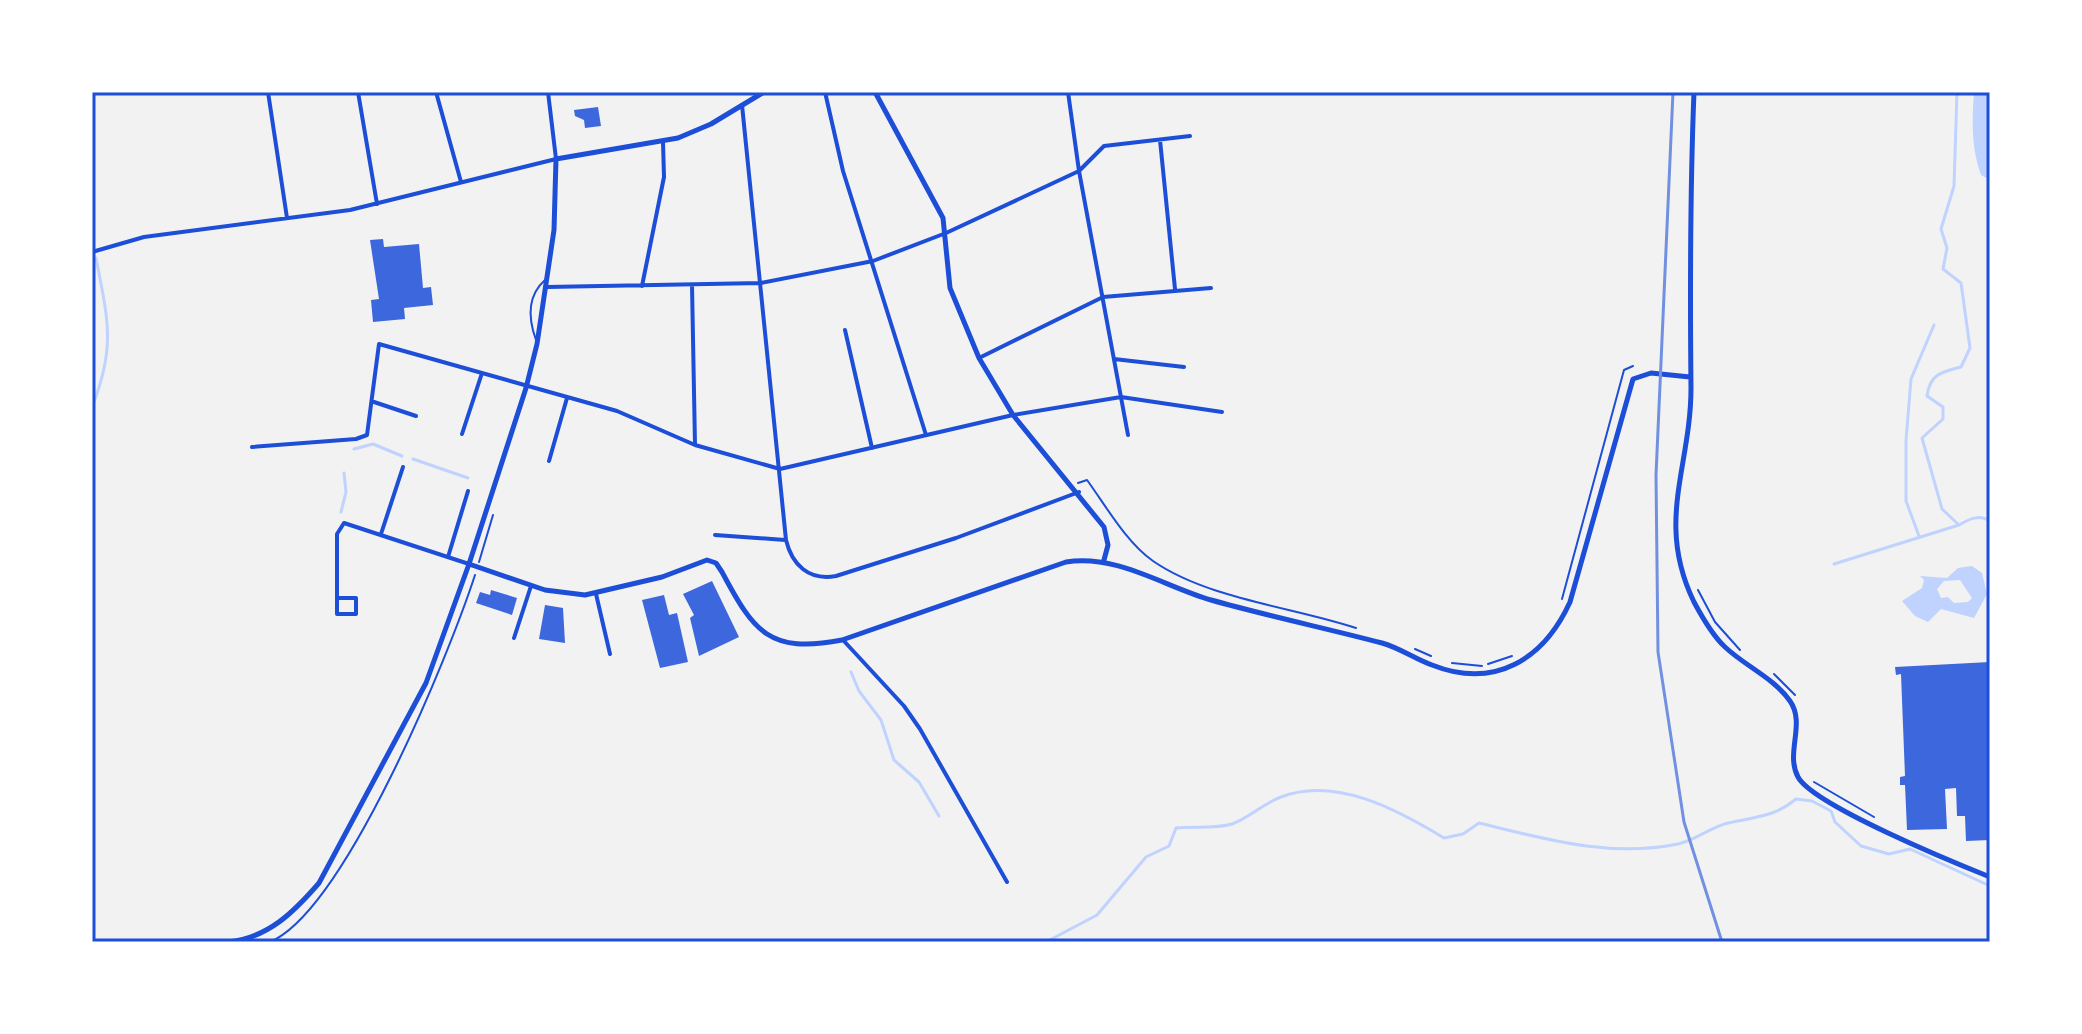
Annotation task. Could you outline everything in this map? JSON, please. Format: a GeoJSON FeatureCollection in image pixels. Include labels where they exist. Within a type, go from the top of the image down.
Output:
{"type":"FeatureCollection","features":[{"type":"Feature","properties":{"kind":"street"},"geometry":{"type":"LineString","coordinates":[[268,92],[287,218]]}},
{"type":"Feature","properties":{"kind":"street"},"geometry":{"type":"LineString","coordinates":[[358,92],[377,204]]}},
{"type":"Feature","properties":{"kind":"street"},"geometry":{"type":"LineString","coordinates":[[436,92],[462,183]]}},
{"type":"Feature","properties":{"kind":"street"},"geometry":{"type":"LineString","coordinates":[[228,942],[260,934],[276,925],[296,910],[319,883],[382,770],[441,647],[526,388],[537,344],[547,287],[556,159],[548,92]]}},
{"type":"Feature","properties":{"kind":"street"},"geometry":{"type":"LineString","coordinates":[[92,252],[144,237],[377,204],[556,159],[663,142],[711,124],[764,92]]}},
{"type":"Feature","properties":{"kind":"street"},"geometry":{"type":"LineString","coordinates":[[825,92],[843,171],[926,435]]}},
{"type":"Feature","properties":{"kind":"street"},"geometry":{"type":"LineString","coordinates":[[875,92],[937,204],[946,233],[950,288],[979,358],[1013,415],[1074,485],[1104,527],[1108,545],[1104,560]]}},
{"type":"Feature","properties":{"kind":"street"},"geometry":{"type":"LineString","coordinates":[[1068,92],[1079,171],[1128,435]]}},
{"type":"Feature","properties":{"kind":"street"},"geometry":{"type":"LineString","coordinates":[[1694,92],[1690,377],[1688,419],[1675,496],[1675,535],[1682,569],[1694,602],[1723,646],[1777,687],[1794,707],[1797,775],[1816,793],[1887,834],[1990,877]]}},
{"type":"Feature","properties":{"kind":"street"},"geometry":{"type":"LineString","coordinates":[[742,105],[786,540],[799,567],[819,577],[836,576],[956,538],[1079,492]]}},
{"type":"Feature","properties":{"kind":"street"},"geometry":{"type":"LineString","coordinates":[[547,287],[761,283],[873,261],[946,233],[1079,171],[1104,146],[1190,136]]}},
{"type":"Feature","properties":{"kind":"street"},"geometry":{"type":"LineString","coordinates":[[1160,140],[1175,290]]}},
{"type":"Feature","properties":{"kind":"street"},"geometry":{"type":"LineString","coordinates":[[642,286],[664,177],[663,142]]}},
{"type":"Feature","properties":{"kind":"street"},"geometry":{"type":"LineString","coordinates":[[692,285],[695,445]]}},
{"type":"Feature","properties":{"kind":"street"},"geometry":{"type":"LineString","coordinates":[[979,358],[1103,297],[1211,288]]}},
{"type":"Feature","properties":{"kind":"street"},"geometry":{"type":"LineString","coordinates":[[845,330],[872,448]]}},
{"type":"Feature","properties":{"kind":"street"},"geometry":{"type":"LineString","coordinates":[[252,447],[363,438],[370,430],[379,344],[526,388],[617,411],[695,445],[780,469],[1013,415],[1121,397],[1222,412]]}},
{"type":"Feature","properties":{"kind":"street"},"geometry":{"type":"LineString","coordinates":[[1114,359],[1184,367]]}},
{"type":"Feature","properties":{"kind":"street"},"geometry":{"type":"LineString","coordinates":[[462,434],[482,373]]}},
{"type":"Feature","properties":{"kind":"street"},"geometry":{"type":"LineString","coordinates":[[338,598],[356,598],[356,614],[337,614],[337,534],[340,525],[347,523],[531,586],[561,593],[596,594],[674,573],[707,560],[716,563],[746,617],[768,637],[804,645],[842,640],[1066,562],[1104,560],[1211,600],[1386,644],[1449,671],[1479,674],[1515,665],[1536,652],[1557,630],[1570,602],[1628,387],[1633,379],[1651,373],[1690,377]]}},
{"type":"Feature","properties":{"kind":"street"},"geometry":{"type":"LineString","coordinates":[[549,461],[567,398]]}},
{"type":"Feature","properties":{"kind":"street"},"geometry":{"type":"LineString","coordinates":[[374,402],[416,416]]}},
{"type":"Feature","properties":{"kind":"street"},"geometry":{"type":"LineString","coordinates":[[381,534],[403,467]]}},
{"type":"Feature","properties":{"kind":"street"},"geometry":{"type":"LineString","coordinates":[[448,557],[468,491]]}},
{"type":"Feature","properties":{"kind":"street"},"geometry":{"type":"LineString","coordinates":[[715,535],[786,540]]}},
{"type":"Feature","properties":{"kind":"street"},"geometry":{"type":"LineString","coordinates":[[514,638],[531,586]]}},
{"type":"Feature","properties":{"kind":"street"},"geometry":{"type":"LineString","coordinates":[[596,594],[610,654]]}},
{"type":"Feature","properties":{"kind":"street"},"geometry":{"type":"LineString","coordinates":[[842,640],[904,706],[920,729],[1007,882]]}},
{"type":"Feature","properties":{"kind":"lane"},"geometry":{"type":"LineString","coordinates":[[537,344],[530,324],[531,306],[535,290],[548,276]]}},
{"type":"Feature","properties":{"kind":"path"},"geometry":{"type":"LineString","coordinates":[[1562,600],[1624,370],[1633,366]]}},
{"type":"Feature","properties":{"kind":"path"},"geometry":{"type":"LineString","coordinates":[[1074,485],[1087,480],[1126,533],[1151,560],[1187,579],[1359,629]]}},
{"type":"Feature","properties":{"kind":"path"},"geometry":{"type":"LineString","coordinates":[[270,942],[295,927],[315,904],[348,855],[435,686],[494,517],[487,508]]}},
{"type":"Feature","properties":{"kind":"path"},"geometry":{"type":"LineString","coordinates":[[1697,589],[1715,622],[1748,657]]}},
{"type":"Feature","properties":{"kind":"path"},"geometry":{"type":"LineString","coordinates":[[1412,647],[1434,657]]}},
{"type":"Feature","properties":{"kind":"path"},"geometry":{"type":"LineString","coordinates":[[1444,662],[1484,666],[1514,656]]}},
{"type":"Feature","properties":{"kind":"path"},"geometry":{"type":"LineString","coordinates":[[1770,671],[1794,692],[1799,703]]}},
{"type":"Feature","properties":{"kind":"path"},"geometry":{"type":"LineString","coordinates":[[1810,779],[1883,822]]}},
{"type":"Feature","properties":{"kind":"water"},"geometry":{"type":"Polygon","coordinates":[[[1974,92],[1990,92],[1990,180],[1981,175],[1975,154],[1974,92]]]}},
{"type":"Feature","properties":{"kind":"water"},"geometry":{"type":"Polygon","coordinates":[[[1972,566],[1982,573],[1987,594],[1974,618],[1941,609],[1928,622],[1915,616],[1902,601],[1922,588],[1924,580],[1920,576],[1947,578],[1958,568],[1972,566]],[[1960,580],[1944,581],[1937,589],[1941,598],[1948,597],[1954,603],[1968,602],[1972,598],[1960,580]]]}},
{"type":"Feature","properties":{"kind":"building"},"geometry":{"type":"Polygon","coordinates":[[[598,107],[601,126],[585,128],[584,120],[575,116],[574,110],[598,107]]]}},
{"type":"Feature","properties":{"kind":"building"},"geometry":{"type":"Polygon","coordinates":[[[383,239],[384,247],[419,244],[423,288],[431,287],[433,305],[404,308],[405,319],[373,322],[371,300],[379,299],[370,240],[383,239]]]}},
{"type":"Feature","properties":{"kind":"building"},"geometry":{"type":"Polygon","coordinates":[[[712,581],[739,637],[699,656],[690,618],[694,615],[683,594],[712,581]]]}},
{"type":"Feature","properties":{"kind":"building"},"geometry":{"type":"Polygon","coordinates":[[[491,590],[517,598],[512,615],[476,603],[480,592],[490,595],[491,590]]]}},
{"type":"Feature","properties":{"kind":"building"},"geometry":{"type":"Polygon","coordinates":[[[664,595],[669,615],[677,613],[688,662],[660,668],[642,600],[664,595]]]}},
{"type":"Feature","properties":{"kind":"building"},"geometry":{"type":"Polygon","coordinates":[[[545,605],[563,608],[565,643],[539,639],[545,605]]]}},
{"type":"Feature","properties":{"kind":"building"},"geometry":{"type":"Polygon","coordinates":[[[1990,662],[1990,840],[1966,841],[1965,816],[1957,816],[1956,788],[1945,789],[1947,829],[1907,830],[1905,785],[1900,785],[1900,777],[1905,776],[1901,674],[1896,675],[1895,667],[1990,662]]]}},
{"type":"Feature","properties":{"kind":"waterway"},"geometry":{"type":"LineString","coordinates":[[1957,92],[1954,186],[1941,229],[1947,248],[1943,269],[1961,283],[1970,348],[1961,367],[1942,373],[1931,383],[1927,396],[1943,407],[1943,419],[1922,438],[1942,509],[1959,525],[1970,519],[1990,521]]}},
{"type":"Feature","properties":{"kind":"waterway"},"geometry":{"type":"LineString","coordinates":[[92,407],[100,386],[108,333],[96,258]]}},
{"type":"Feature","properties":{"kind":"waterway"},"geometry":{"type":"LineString","coordinates":[[1919,536],[1906,501],[1906,440],[1911,379],[1934,325]]}},
{"type":"Feature","properties":{"kind":"waterway"},"geometry":{"type":"LineString","coordinates":[[354,449],[373,444],[402,456]]}},
{"type":"Feature","properties":{"kind":"waterway"},"geometry":{"type":"LineString","coordinates":[[413,459],[468,478]]}},
{"type":"Feature","properties":{"kind":"waterway"},"geometry":{"type":"LineString","coordinates":[[341,512],[346,492],[344,473]]}},
{"type":"Feature","properties":{"kind":"waterway"},"geometry":{"type":"LineString","coordinates":[[1834,564],[1959,525]]}},
{"type":"Feature","properties":{"kind":"waterway"},"geometry":{"type":"LineString","coordinates":[[851,672],[859,691],[881,720],[894,760],[919,782],[939,816]]}},
{"type":"Feature","properties":{"kind":"waterway"},"geometry":{"type":"LineString","coordinates":[[1046,942],[1097,915],[1146,857],[1169,846],[1176,828],[1232,824],[1281,797],[1302,792],[1345,793],[1366,799],[1444,838],[1463,834],[1479,823],[1577,845],[1627,849],[1678,844],[1722,825],[1772,813],[1796,799],[1812,801],[1831,811],[1835,822],[1861,846],[1889,854],[1910,849],[1990,886]]}},
{"type":"Feature","properties":{"kind":"railway"},"geometry":{"type":"LineString","coordinates":[[1673,92],[1656,475],[1658,652],[1684,822],[1722,942]]}}]}
